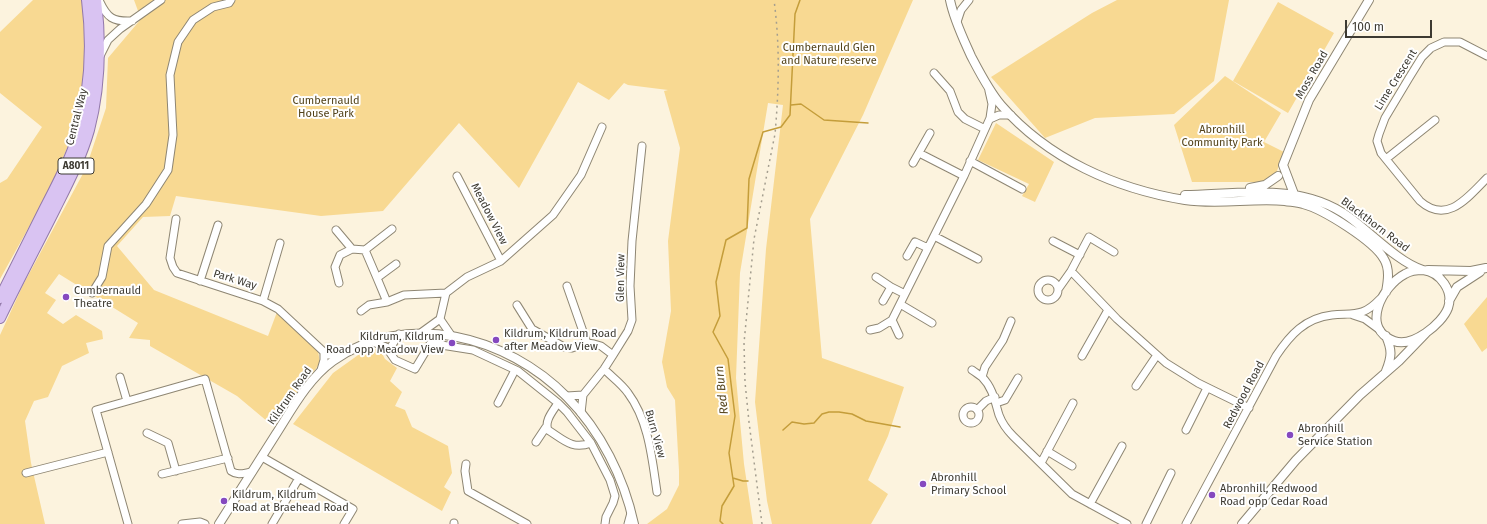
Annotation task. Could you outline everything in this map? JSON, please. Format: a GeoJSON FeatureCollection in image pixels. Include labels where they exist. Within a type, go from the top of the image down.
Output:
{"type":"FeatureCollection","features":[{"type":"Feature","properties":{"kind":"main road","name":"Central Way"},"geometry":{"type":"LineString","coordinates":[[0,298],[65,168],[77,137],[85,102],[90,69],[90,33],[87,0]]}},
{"type":"Feature","properties":{"kind":"main road","name":"Central Way"},"geometry":{"type":"LineString","coordinates":[[0,318],[76,165],[89,130],[96,93],[100,58],[96,0]]}},
{"type":"Feature","properties":{"kind":"street"},"geometry":{"type":"LineString","coordinates":[[100,0],[104,12],[111,18],[120,21],[132,21]]}},
{"type":"Feature","properties":{"kind":"street"},"geometry":{"type":"LineString","coordinates":[[100,58],[108,40],[120,29],[160,0]]}},
{"type":"Feature","properties":{"kind":"street"},"geometry":{"type":"LineString","coordinates":[[92,293],[102,277],[108,246],[146,204],[168,170],[173,134],[170,75],[178,42],[193,20],[213,7],[229,3],[231,0]]}},
{"type":"Feature","properties":{"kind":"street","name":"Blackthorn Road"},"geometry":{"type":"LineString","coordinates":[[950,0],[961,36],[980,74],[1000,104],[1029,132],[1060,156],[1087,170],[1125,186],[1185,200],[1208,202],[1252,200],[1302,203],[1320,210],[1340,222],[1377,251],[1384,259],[1388,283],[1384,295]]}},
{"type":"Feature","properties":{"kind":"street"},"geometry":{"type":"LineString","coordinates":[[957,22],[961,10],[969,0]]}},
{"type":"Feature","properties":{"kind":"street","name":"Moss Road"},"geometry":{"type":"LineString","coordinates":[[1252,200],[1274,183],[1283,165],[1309,100],[1368,0]]}},
{"type":"Feature","properties":{"kind":"street","name":"Lime Crescent"},"geometry":{"type":"LineString","coordinates":[[1487,56],[1460,42],[1444,42],[1431,48],[1422,57],[1385,118],[1378,134],[1377,141],[1380,152],[1420,201],[1428,208],[1440,212],[1454,208],[1466,199],[1487,178]]}},
{"type":"Feature","properties":{"kind":"street"},"geometry":{"type":"LineString","coordinates":[[934,73],[950,91],[958,112],[965,119],[985,129]]}},
{"type":"Feature","properties":{"kind":"street"},"geometry":{"type":"LineString","coordinates":[[870,330],[879,328],[892,320],[964,176],[990,119],[992,104],[988,85]]}},
{"type":"Feature","properties":{"kind":"street"},"geometry":{"type":"LineString","coordinates":[[990,119],[999,115],[1011,115]]}},
{"type":"Feature","properties":{"kind":"street"},"geometry":{"type":"LineString","coordinates":[[1386,159],[1435,120]]}},
{"type":"Feature","properties":{"kind":"street","name":"Meadow View"},"geometry":{"type":"LineString","coordinates":[[446,293],[467,277],[501,261],[553,215],[581,176],[602,127]]}},
{"type":"Feature","properties":{"kind":"street"},"geometry":{"type":"LineString","coordinates":[[913,163],[930,132]]}},
{"type":"Feature","properties":{"kind":"street","name":"Glen View"},"geometry":{"type":"LineString","coordinates":[[583,395],[604,369],[628,331],[632,320],[630,286],[632,240],[642,146]]}},
{"type":"Feature","properties":{"kind":"street"},"geometry":{"type":"LineString","coordinates":[[919,153],[964,176]]}},
{"type":"Feature","properties":{"kind":"street"},"geometry":{"type":"LineString","coordinates":[[970,161],[1022,189]]}},
{"type":"Feature","properties":{"kind":"street"},"geometry":{"type":"LineString","coordinates":[[1283,165],[1294,194],[1302,203]]}},
{"type":"Feature","properties":{"kind":"street","name":"Meadow View"},"geometry":{"type":"LineString","coordinates":[[457,176],[501,261]]}},
{"type":"Feature","properties":{"kind":"street"},"geometry":{"type":"LineString","coordinates":[[1227,192],[1265,185],[1278,176]]}},
{"type":"Feature","properties":{"kind":"street"},"geometry":{"type":"LineString","coordinates":[[1290,182],[1316,199]]}},
{"type":"Feature","properties":{"kind":"street","name":"Blackthorn Road"},"geometry":{"type":"LineString","coordinates":[[1170,196],[1227,192],[1264,192],[1294,194],[1316,199],[1348,216],[1407,263],[1423,270]]}},
{"type":"Feature","properties":{"kind":"street","name":"Park Way"},"geometry":{"type":"LineString","coordinates":[[176,219],[170,258],[177,273],[263,301],[283,312],[324,352]]}},
{"type":"Feature","properties":{"kind":"street","name":"Park Way"},"geometry":{"type":"LineString","coordinates":[[200,281],[218,225]]}},
{"type":"Feature","properties":{"kind":"street"},"geometry":{"type":"LineString","coordinates":[[339,283],[335,267],[340,255],[352,249],[364,250],[392,229]]}},
{"type":"Feature","properties":{"kind":"street"},"geometry":{"type":"LineString","coordinates":[[336,230],[352,249]]}},
{"type":"Feature","properties":{"kind":"street"},"geometry":{"type":"LineString","coordinates":[[934,236],[978,259]]}},
{"type":"Feature","properties":{"kind":"street"},"geometry":{"type":"LineString","coordinates":[[1059,288],[1071,272],[1089,237],[1114,252]]}},
{"type":"Feature","properties":{"kind":"street"},"geometry":{"type":"LineString","coordinates":[[1053,241],[1080,255]]}},
{"type":"Feature","properties":{"kind":"street"},"geometry":{"type":"LineString","coordinates":[[907,256],[915,242],[928,248]]}},
{"type":"Feature","properties":{"kind":"street","name":"Park Way"},"geometry":{"type":"LineString","coordinates":[[263,301],[280,243]]}},
{"type":"Feature","properties":{"kind":"street"},"geometry":{"type":"LineString","coordinates":[[364,250],[387,302]]}},
{"type":"Feature","properties":{"kind":"street"},"geometry":{"type":"LineString","coordinates":[[377,278],[396,264]]}},
{"type":"Feature","properties":{"kind":"street"},"geometry":{"type":"LineString","coordinates":[[1386,371],[1391,358],[1390,345],[1377,323],[1376,314],[1384,295],[1393,283],[1406,273],[1423,270],[1468,271],[1486,268]]}},
{"type":"Feature","properties":{"kind":"street"},"geometry":{"type":"LineString","coordinates":[[1242,524],[1296,460],[1360,395],[1399,361],[1446,312],[1449,302],[1457,287],[1486,268]]}},
{"type":"Feature","properties":{"kind":"street"},"geometry":{"type":"LineString","coordinates":[[1423,270],[1433,273],[1441,279],[1448,292],[1449,302]]}},
{"type":"Feature","properties":{"kind":"street"},"geometry":{"type":"LineString","coordinates":[[1071,272],[1108,310],[1166,363],[1207,388],[1249,408]]}},
{"type":"Feature","properties":{"kind":"street"},"geometry":{"type":"LineString","coordinates":[[876,277],[905,294]]}},
{"type":"Feature","properties":{"kind":"street"},"geometry":{"type":"LineString","coordinates":[[567,286],[587,343]]}},
{"type":"Feature","properties":{"kind":"street"},"geometry":{"type":"LineString","coordinates":[[883,301],[891,287]]}},
{"type":"Feature","properties":{"kind":"street"},"geometry":{"type":"LineString","coordinates":[[361,311],[369,305],[387,302],[404,295],[446,293],[440,319],[422,332]]}},
{"type":"Feature","properties":{"kind":"street","name":"Redwood Road"},"geometry":{"type":"LineString","coordinates":[[1186,524],[1276,356],[1294,332],[1313,320],[1321,317],[1361,313],[1370,309],[1384,295]]}},
{"type":"Feature","properties":{"kind":"street"},"geometry":{"type":"LineString","coordinates":[[900,304],[932,323]]}},
{"type":"Feature","properties":{"kind":"street"},"geometry":{"type":"LineString","coordinates":[[517,305],[532,329],[564,348],[572,348],[587,343],[601,346],[613,355]]}},
{"type":"Feature","properties":{"kind":"street"},"geometry":{"type":"LineString","coordinates":[[1082,356],[1108,310]]}},
{"type":"Feature","properties":{"kind":"street","name":"Redwood Road"},"geometry":{"type":"LineString","coordinates":[[1351,314],[1365,319],[1383,333]]}},
{"type":"Feature","properties":{"kind":"street"},"geometry":{"type":"LineString","coordinates":[[440,319],[451,335]]}},
{"type":"Feature","properties":{"kind":"street"},"geometry":{"type":"LineString","coordinates":[[892,320],[899,335]]}},
{"type":"Feature","properties":{"kind":"street"},"geometry":{"type":"LineString","coordinates":[[982,377],[985,368],[1003,340],[1011,321]]}},
{"type":"Feature","properties":{"kind":"street","name":"Kildrum Road"},"geometry":{"type":"LineString","coordinates":[[219,524],[297,402],[321,370],[342,355],[370,341],[400,334],[422,332],[451,335],[471,340],[511,356],[541,375],[567,396],[594,430],[618,471],[634,524]]}},
{"type":"Feature","properties":{"kind":"street"},"geometry":{"type":"LineString","coordinates":[[1383,333],[1393,341],[1404,342],[1414,340],[1426,333]]}},
{"type":"Feature","properties":{"kind":"street"},"geometry":{"type":"LineString","coordinates":[[389,350],[400,334]]}},
{"type":"Feature","properties":{"kind":"street"},"geometry":{"type":"LineString","coordinates":[[370,341],[389,350],[395,360],[415,369],[430,344],[473,350],[514,370],[558,403],[591,443],[605,469],[614,496],[605,524]]}},
{"type":"Feature","properties":{"kind":"street"},"geometry":{"type":"LineString","coordinates":[[321,370],[324,360],[324,352],[330,355],[342,355]]}},
{"type":"Feature","properties":{"kind":"street"},"geometry":{"type":"LineString","coordinates":[[1136,386],[1157,355]]}},
{"type":"Feature","properties":{"kind":"street","name":"Burn View"},"geometry":{"type":"LineString","coordinates":[[604,369],[628,392],[641,415],[652,457],[657,492]]}},
{"type":"Feature","properties":{"kind":"street"},"geometry":{"type":"LineString","coordinates":[[498,403],[514,370]]}},
{"type":"Feature","properties":{"kind":"street"},"geometry":{"type":"LineString","coordinates":[[972,370],[982,377],[996,400],[1000,416],[1006,428],[1072,494],[1127,524]]}},
{"type":"Feature","properties":{"kind":"street"},"geometry":{"type":"LineString","coordinates":[[120,377],[127,401]]}},
{"type":"Feature","properties":{"kind":"street"},"geometry":{"type":"LineString","coordinates":[[977,410],[986,401],[1005,400],[1018,378]]}},
{"type":"Feature","properties":{"kind":"street"},"geometry":{"type":"LineString","coordinates":[[128,524],[96,410],[205,379],[232,471],[236,474],[252,472]]}},
{"type":"Feature","properties":{"kind":"street"},"geometry":{"type":"LineString","coordinates":[[1186,430],[1207,388]]}},
{"type":"Feature","properties":{"kind":"street"},"geometry":{"type":"LineString","coordinates":[[567,396],[583,395],[581,413]]}},
{"type":"Feature","properties":{"kind":"street"},"geometry":{"type":"LineString","coordinates":[[536,442],[546,427],[547,422],[558,403]]}},
{"type":"Feature","properties":{"kind":"street"},"geometry":{"type":"LineString","coordinates":[[1041,463],[1073,403]]}},
{"type":"Feature","properties":{"kind":"street"},"geometry":{"type":"LineString","coordinates":[[546,427],[548,430],[576,446],[591,443]]}},
{"type":"Feature","properties":{"kind":"street"},"geometry":{"type":"LineString","coordinates":[[147,433],[168,443],[176,471]]}},
{"type":"Feature","properties":{"kind":"street"},"geometry":{"type":"LineString","coordinates":[[1090,504],[1122,446]]}},
{"type":"Feature","properties":{"kind":"street"},"geometry":{"type":"LineString","coordinates":[[1047,451],[1072,466]]}},
{"type":"Feature","properties":{"kind":"street"},"geometry":{"type":"LineString","coordinates":[[26,474],[108,452]]}},
{"type":"Feature","properties":{"kind":"street"},"geometry":{"type":"LineString","coordinates":[[262,457],[353,509],[344,524]]}},
{"type":"Feature","properties":{"kind":"street"},"geometry":{"type":"LineString","coordinates":[[162,474],[228,458]]}},
{"type":"Feature","properties":{"kind":"street"},"geometry":{"type":"LineString","coordinates":[[466,464],[465,472],[468,491],[528,524]]}},
{"type":"Feature","properties":{"kind":"street"},"geometry":{"type":"LineString","coordinates":[[1146,524],[1171,473]]}},
{"type":"Feature","properties":{"kind":"street"},"geometry":{"type":"LineString","coordinates":[[272,524],[299,478]]}},
{"type":"Feature","properties":{"kind":"street"},"geometry":{"type":"LineString","coordinates":[[628,524],[631,513]]}},
{"type":"Feature","properties":{"kind":"street"},"geometry":{"type":"LineString","coordinates":[[182,524],[200,522],[205,524]]}},
{"type":"Feature","properties":{"kind":"green space"},"geometry":{"type":"Polygon","coordinates":[[[33,0],[84,0],[87,55],[77,124],[49,191],[0,279],[0,183],[7,179],[42,127],[0,93],[0,32],[33,0]]]}},
{"type":"Feature","properties":{"kind":"green space"},"geometry":{"type":"Polygon","coordinates":[[[134,0],[913,0],[863,115],[810,219],[822,358],[904,387],[888,436],[868,480],[888,494],[871,524],[772,524],[767,501],[755,402],[766,249],[783,105],[768,103],[740,273],[736,378],[744,464],[753,524],[647,524],[667,509],[679,485],[675,400],[667,387],[662,362],[671,311],[668,241],[680,148],[664,91],[668,90],[628,85],[624,83],[609,100],[578,82],[519,188],[459,123],[383,211],[321,216],[176,196],[170,216],[143,217],[117,246],[154,290],[268,336],[277,312],[318,351],[320,363],[274,427],[237,396],[150,346],[150,340],[129,338],[138,323],[59,274],[45,293],[56,300],[47,313],[63,324],[76,315],[102,331],[103,339],[86,343],[89,353],[62,366],[48,397],[34,401],[25,421],[31,463],[45,524],[0,524],[0,335],[23,285],[86,168],[106,108],[108,58],[141,19],[134,0]]]}},
{"type":"Feature","properties":{"kind":"green space"},"geometry":{"type":"Polygon","coordinates":[[[1117,0],[1229,0],[1214,81],[1174,114],[1095,118],[1045,138],[991,77],[1092,13],[1117,0]]]}},
{"type":"Feature","properties":{"kind":"green space"},"geometry":{"type":"Polygon","coordinates":[[[1278,2],[1334,33],[1288,113],[1233,81],[1278,2]]]}},
{"type":"Feature","properties":{"kind":"green space","name":"Abronhill Community Park"},"geometry":{"type":"Polygon","coordinates":[[[1225,76],[1281,113],[1264,142],[1284,152],[1277,171],[1266,182],[1192,182],[1174,125],[1225,76]]]}},
{"type":"Feature","properties":{"kind":"green space"},"geometry":{"type":"Polygon","coordinates":[[[996,123],[1054,162],[1035,202],[1022,196],[1029,184],[978,160],[996,123]]]}},
{"type":"Feature","properties":{"kind":"green space"},"geometry":{"type":"Polygon","coordinates":[[[1487,297],[1487,348],[1482,352],[1464,324],[1487,297]]]}},
{"type":"Feature","properties":{"kind":"green space"},"geometry":{"type":"Polygon","coordinates":[[[379,348],[385,359],[397,368],[390,381],[402,392],[395,406],[405,410],[412,427],[448,446],[452,473],[444,487],[451,492],[442,511],[293,424],[333,373],[361,353],[379,348]]]}},
{"type":"Feature","properties":{"kind":"waterway","name":"Red Burn"},"geometry":{"type":"LineString","coordinates":[[723,524],[720,521],[722,506],[734,486],[729,453],[735,416],[728,359],[713,332],[720,316],[716,282],[726,240],[747,228],[749,179],[763,132],[781,127],[790,115],[795,14],[800,0]]}},
{"type":"Feature","properties":{"kind":"waterway"},"geometry":{"type":"LineString","coordinates":[[791,105],[801,104],[824,120],[868,123]]}},
{"type":"Feature","properties":{"kind":"waterway"},"geometry":{"type":"LineString","coordinates":[[783,430],[792,422],[804,424],[814,423],[822,414],[829,412],[852,414],[866,421],[900,427]]}},
{"type":"Feature","properties":{"kind":"waterway"},"geometry":{"type":"LineString","coordinates":[[733,478],[748,481]]}},
{"type":"Feature","properties":{"kind":"railway"},"geometry":{"type":"LineString","coordinates":[[762,524],[745,382],[744,343],[754,239],[775,134],[778,67],[774,0]]}},
{"type":"Feature","properties":{"kind":"place","name":"Cumbernauld Theatre"},"geometry":{"type":"Point","coordinates":[66,297]}},
{"type":"Feature","properties":{"kind":"place","name":"Kildrum, Kildrum Road after Meadow View"},"geometry":{"type":"Point","coordinates":[496,340]}},
{"type":"Feature","properties":{"kind":"place","name":"Kildrum, Kildrum Road opp Meadow View"},"geometry":{"type":"Point","coordinates":[452,343]}},
{"type":"Feature","properties":{"kind":"place","name":"Abronhill Service Station"},"geometry":{"type":"Point","coordinates":[1290,435]}},
{"type":"Feature","properties":{"kind":"place","name":"Abronhill Primary School"},"geometry":{"type":"Point","coordinates":[923,484]}},
{"type":"Feature","properties":{"kind":"place","name":"Abronhill, Redwood Road opp Cedar Road"},"geometry":{"type":"Point","coordinates":[1212,495]}},
{"type":"Feature","properties":{"kind":"place","name":"Kildrum, Kildrum Road at Braehead Road"},"geometry":{"type":"Point","coordinates":[224,501]}},
{"type":"Feature","properties":{"kind":"park label","name":"Cumbernauld Glen and Nature reserve"},"geometry":{"type":"Point","coordinates":[829,54]}},
{"type":"Feature","properties":{"kind":"park label","name":"Cumbernauld House Park"},"geometry":{"type":"Point","coordinates":[326,107]}}]}
